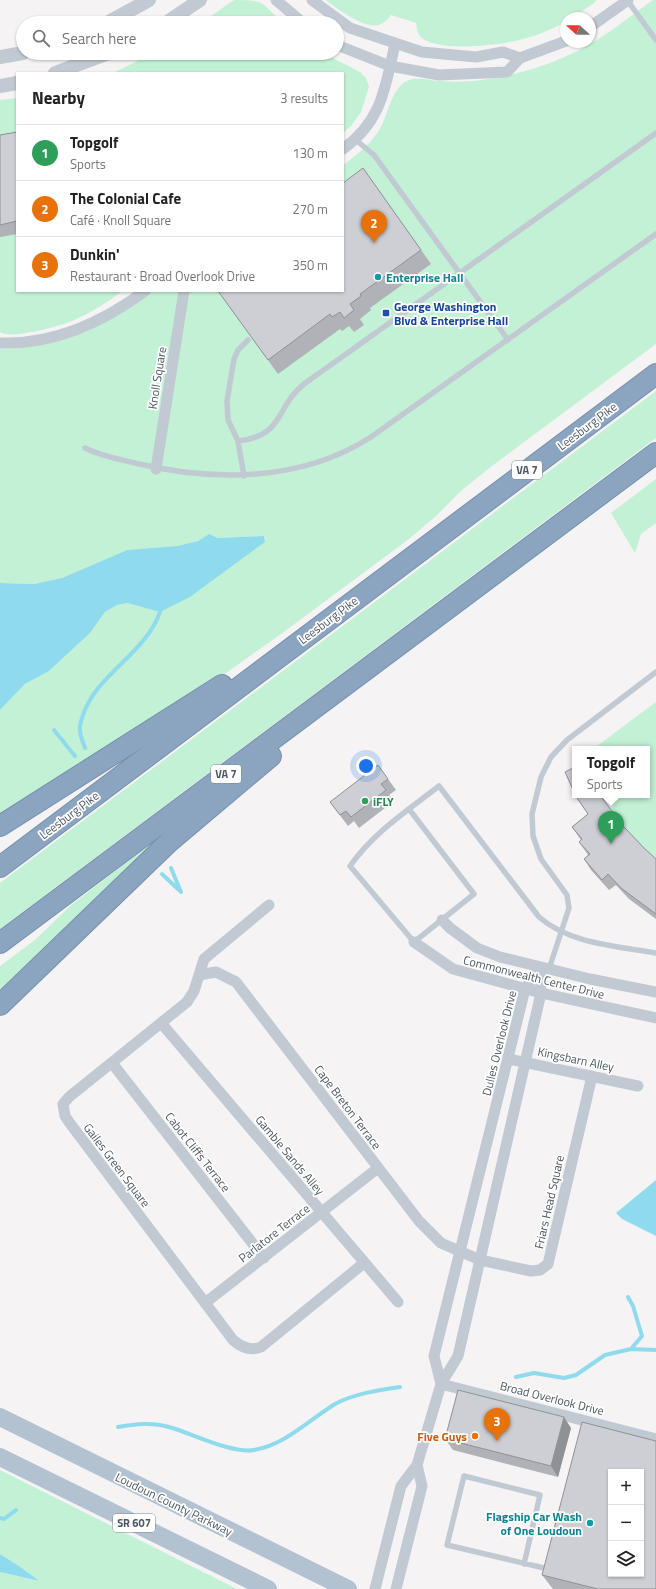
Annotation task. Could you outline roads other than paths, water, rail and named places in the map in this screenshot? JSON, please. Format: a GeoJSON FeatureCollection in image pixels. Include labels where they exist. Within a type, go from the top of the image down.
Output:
{"type":"FeatureCollection","features":[{"type":"Feature","properties":{"kind":"highway","name":"Leesburg Pike"},"geometry":{"type":"LineString","coordinates":[[0,867],[656,374]]}},
{"type":"Feature","properties":{"kind":"highway","name":"VA 7"},"geometry":{"type":"LineString","coordinates":[[0,943],[656,453]]}},
{"type":"Feature","properties":{"kind":"highway"},"geometry":{"type":"LineString","coordinates":[[0,826],[248,668],[398,567]]}},
{"type":"Feature","properties":{"kind":"highway"},"geometry":{"type":"LineString","coordinates":[[0,1005],[169,842],[453,605]]}},
{"type":"Feature","properties":{"kind":"main road","name":"Loudoun County Parkway"},"geometry":{"type":"LineString","coordinates":[[0,1417],[348,1589]]}},
{"type":"Feature","properties":{"kind":"main road","name":"SR 607"},"geometry":{"type":"LineString","coordinates":[[0,1457],[268,1589]]}},
{"type":"Feature","properties":{"kind":"street"},"geometry":{"type":"LineString","coordinates":[[120,16],[149,0]]}},
{"type":"Feature","properties":{"kind":"street"},"geometry":{"type":"LineString","coordinates":[[176,16],[200,0]]}},
{"type":"Feature","properties":{"kind":"street"},"geometry":{"type":"LineString","coordinates":[[276,0],[295,16]]}},
{"type":"Feature","properties":{"kind":"street"},"geometry":{"type":"LineString","coordinates":[[312,0],[334,16]]}},
{"type":"Feature","properties":{"kind":"street"},"geometry":{"type":"LineString","coordinates":[[596,23],[627,0]]}},
{"type":"Feature","properties":{"kind":"street"},"geometry":{"type":"LineString","coordinates":[[344,24],[350,28],[422,52],[476,57],[503,52],[520,58]]}},
{"type":"Feature","properties":{"kind":"street"},"geometry":{"type":"LineString","coordinates":[[344,48],[390,66],[438,75],[507,72],[520,58],[560,43]]}},
{"type":"Feature","properties":{"kind":"street"},"geometry":{"type":"LineString","coordinates":[[344,148],[356,140],[368,126],[379,108],[395,44]]}},
{"type":"Feature","properties":{"kind":"street"},"geometry":{"type":"LineString","coordinates":[[0,57],[16,54]]}},
{"type":"Feature","properties":{"kind":"street"},"geometry":{"type":"LineString","coordinates":[[58,72],[90,60]]}},
{"type":"Feature","properties":{"kind":"street"},"geometry":{"type":"LineString","coordinates":[[0,86],[16,83]]}},
{"type":"Feature","properties":{"kind":"street"},"geometry":{"type":"LineString","coordinates":[[0,343],[36,341],[65,334],[90,325],[116,312],[145,292]]}},
{"type":"Feature","properties":{"kind":"street","name":"Knoll Square"},"geometry":{"type":"LineString","coordinates":[[156,469],[184,292]]}},
{"type":"Feature","properties":{"kind":"street","name":"Gailes Green Square"},"geometry":{"type":"LineString","coordinates":[[269,905],[207,956],[200,967],[194,991],[187,1002],[162,1024],[69,1097],[63,1104],[65,1116],[233,1340],[239,1345],[256,1349],[261,1347],[364,1263]]}},
{"type":"Feature","properties":{"kind":"street","name":"Commonwealth Center Drive"},"geometry":{"type":"LineString","coordinates":[[442,920],[450,928],[478,948],[500,957],[656,992]]}},
{"type":"Feature","properties":{"kind":"street","name":"Commonwealth Center Drive"},"geometry":{"type":"LineString","coordinates":[[414,942],[452,969],[541,994],[656,1018]]}},
{"type":"Feature","properties":{"kind":"street"},"geometry":{"type":"LineString","coordinates":[[375,1589],[401,1486],[417,1465],[441,1384],[458,1356],[541,994],[544,968]]}},
{"type":"Feature","properties":{"kind":"street","name":"Dulles Overlook Drive"},"geometry":{"type":"LineString","coordinates":[[441,1384],[434,1356],[525,989],[544,968]]}},
{"type":"Feature","properties":{"kind":"street","name":"Cape Breton Terrace"},"geometry":{"type":"LineString","coordinates":[[199,975],[216,972],[236,982],[378,1168],[429,1232],[441,1243],[480,1260]]}},
{"type":"Feature","properties":{"kind":"street","name":"Gamble Sands Alley"},"geometry":{"type":"LineString","coordinates":[[162,1024],[398,1302]]}},
{"type":"Feature","properties":{"kind":"street","name":"Kingsbarn Alley"},"geometry":{"type":"LineString","coordinates":[[508,1059],[638,1086]]}},
{"type":"Feature","properties":{"kind":"street","name":"Cabot Cliffs Terrace"},"geometry":{"type":"LineString","coordinates":[[112,1063],[264,1258]]}},
{"type":"Feature","properties":{"kind":"street","name":"Friars Head Square"},"geometry":{"type":"LineString","coordinates":[[480,1260],[530,1271],[540,1270],[548,1264],[592,1076]]}},
{"type":"Feature","properties":{"kind":"street","name":"Parlatore Terrace"},"geometry":{"type":"LineString","coordinates":[[206,1303],[378,1168]]}},
{"type":"Feature","properties":{"kind":"street","name":"Broad Overlook Drive"},"geometry":{"type":"LineString","coordinates":[[441,1384],[656,1439]]}},
{"type":"Feature","properties":{"kind":"street"},"geometry":{"type":"LineString","coordinates":[[396,1589],[422,1486],[417,1465]]}},
{"type":"Feature","properties":{"kind":"lane"},"geometry":{"type":"LineString","coordinates":[[627,0],[656,40]]}},
{"type":"Feature","properties":{"kind":"lane"},"geometry":{"type":"LineString","coordinates":[[238,441],[255,438],[273,427],[293,395],[301,387],[656,133]]}},
{"type":"Feature","properties":{"kind":"lane"},"geometry":{"type":"LineString","coordinates":[[356,140],[374,155],[508,340]]}},
{"type":"Feature","properties":{"kind":"lane"},"geometry":{"type":"LineString","coordinates":[[85,448],[105,456],[156,469],[212,475],[244,476],[274,473],[325,459],[362,443],[656,234]]}},
{"type":"Feature","properties":{"kind":"lane"},"geometry":{"type":"LineString","coordinates":[[244,476],[238,441],[228,420],[227,401],[234,359],[238,350],[248,340]]}},
{"type":"Feature","properties":{"kind":"lane"},"geometry":{"type":"LineString","coordinates":[[544,968],[562,931],[569,908],[568,895],[541,859],[533,836],[532,814],[541,777],[551,757],[567,740],[656,672]]}},
{"type":"Feature","properties":{"kind":"lane"},"geometry":{"type":"LineString","coordinates":[[409,809],[474,894],[414,942],[350,866],[363,847],[409,809],[439,786],[539,917],[549,926],[594,942],[656,954]]}},
{"type":"Feature","properties":{"kind":"lane"},"geometry":{"type":"LineString","coordinates":[[524,1564],[540,1495],[464,1476],[447,1545],[524,1564],[544,1568]]}},
{"type":"Feature","properties":{"kind":"water"},"geometry":{"type":"Polygon","coordinates":[[[209,534],[218,538],[264,536],[265,542],[190,597],[160,612],[127,603],[117,605],[105,612],[90,633],[49,671],[25,684],[0,710],[0,583],[34,584],[62,578],[127,550],[177,546],[198,541],[209,534]]]}},
{"type":"Feature","properties":{"kind":"water"},"geometry":{"type":"Polygon","coordinates":[[[656,1180],[656,1236],[622,1219],[616,1213],[656,1180]]]}},
{"type":"Feature","properties":{"kind":"water"},"geometry":{"type":"Polygon","coordinates":[[[0,1554],[19,1566],[39,1581],[0,1572],[0,1554]]]}},
{"type":"Feature","properties":{"kind":"waterway"},"geometry":{"type":"LineString","coordinates":[[85,748],[81,737],[80,727],[88,703],[108,676],[143,641],[153,627],[160,612]]}},
{"type":"Feature","properties":{"kind":"waterway"},"geometry":{"type":"LineString","coordinates":[[54,730],[75,756]]}},
{"type":"Feature","properties":{"kind":"waterway"},"geometry":{"type":"LineString","coordinates":[[171,868],[181,892]]}},
{"type":"Feature","properties":{"kind":"waterway"},"geometry":{"type":"LineString","coordinates":[[162,874],[179,890]]}},
{"type":"Feature","properties":{"kind":"waterway"},"geometry":{"type":"LineString","coordinates":[[628,1297],[633,1306],[642,1336],[631,1349]]}},
{"type":"Feature","properties":{"kind":"waterway"},"geometry":{"type":"LineString","coordinates":[[516,1377],[534,1373],[564,1378],[576,1375],[605,1355],[631,1349],[656,1350]]}},
{"type":"Feature","properties":{"kind":"waterway"},"geometry":{"type":"LineString","coordinates":[[118,1427],[144,1424],[163,1425],[223,1446],[235,1449],[254,1450],[276,1443],[335,1404],[366,1393],[400,1387]]}},
{"type":"Feature","properties":{"kind":"waterway"},"geometry":{"type":"LineString","coordinates":[[0,1518],[4,1519],[16,1510]]}},
{"type":"Feature","properties":{"kind":"place","name":"The Colonial Cafe"},"geometry":{"type":"Point","coordinates":[374,243]}},
{"type":"Feature","properties":{"kind":"place","name":"Enterprise Hall"},"geometry":{"type":"Point","coordinates":[378,277]}},
{"type":"Feature","properties":{"kind":"place","name":"George Washington Blvd & Enterprise Hall"},"geometry":{"type":"Point","coordinates":[386,313]}},
{"type":"Feature","properties":{"kind":"place","name":"iFLY"},"geometry":{"type":"Point","coordinates":[365,801]}},
{"type":"Feature","properties":{"kind":"place","name":"Topgolf"},"geometry":{"type":"Point","coordinates":[611,844]}},
{"type":"Feature","properties":{"kind":"place","name":"Five Guys"},"geometry":{"type":"Point","coordinates":[475,1436]}},
{"type":"Feature","properties":{"kind":"place","name":"Dunkin'"},"geometry":{"type":"Point","coordinates":[497,1441]}},
{"type":"Feature","properties":{"kind":"place","name":"Flagship Car Wash of One Loudoun"},"geometry":{"type":"Point","coordinates":[590,1523]}}]}
